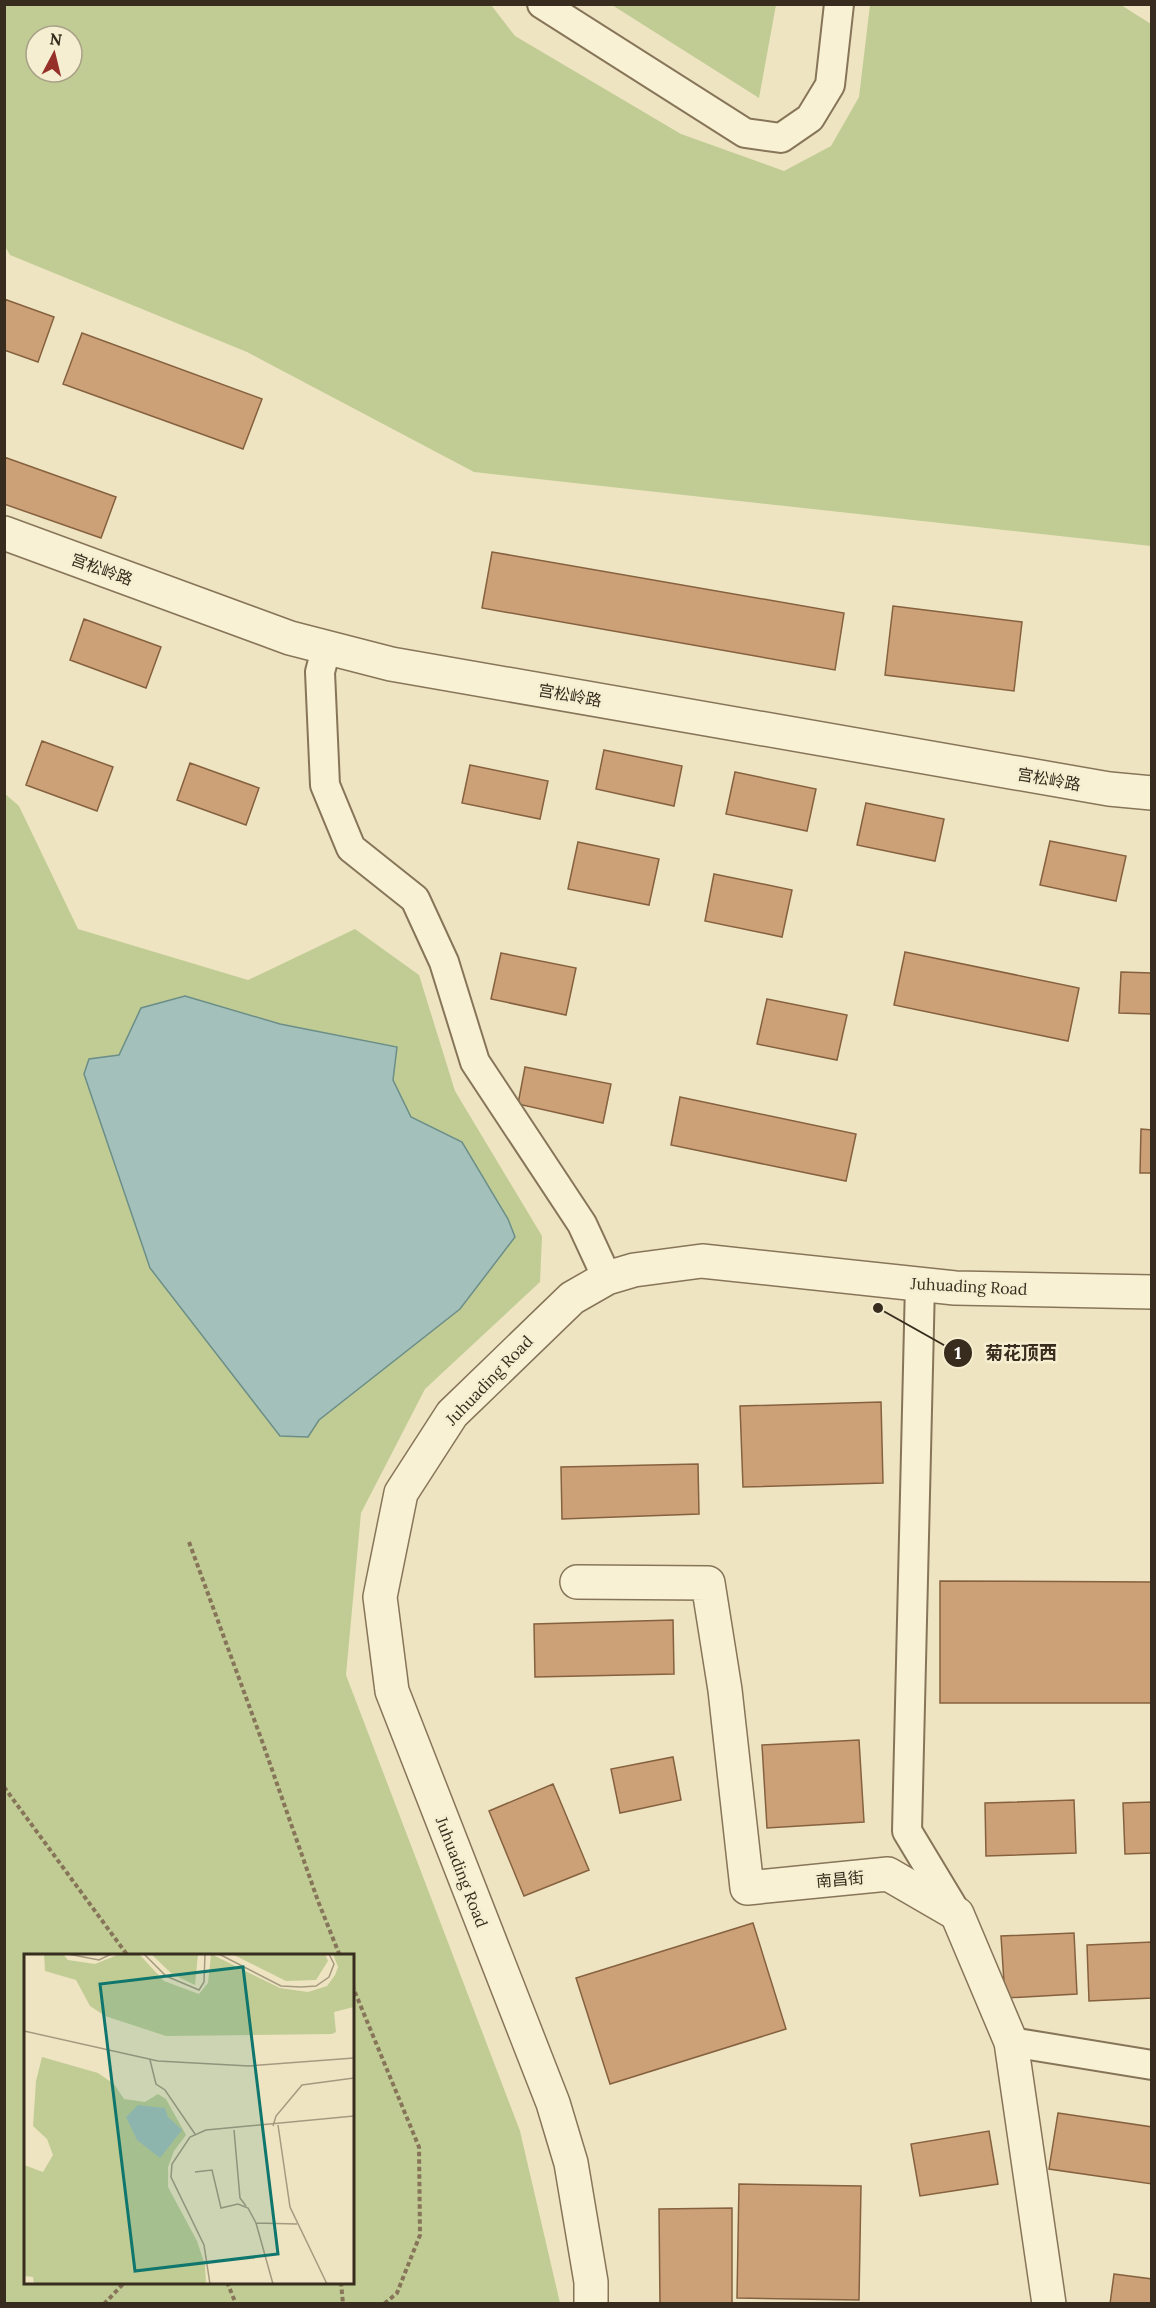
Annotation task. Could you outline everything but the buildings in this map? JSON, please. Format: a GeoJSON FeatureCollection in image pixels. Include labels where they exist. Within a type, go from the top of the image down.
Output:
{"type":"FeatureCollection","features":[{"type":"Feature","properties":{"kind":"street"},"geometry":{"type":"LineString","coordinates":[[542,4],[745,133],[781,138],[810,118],[830,85],[839,4]]}},
{"type":"Feature","properties":{"kind":"street","name":"宫松岭路"},"geometry":{"type":"LineString","coordinates":[[4,533],[290,638],[391,664],[1109,789],[1152,794]]}},
{"type":"Feature","properties":{"kind":"street"},"geometry":{"type":"LineString","coordinates":[[326,649],[320,672],[324,785],[351,848],[415,899],[444,962],[475,1062],[582,1224],[608,1278]]}},
{"type":"Feature","properties":{"kind":"street","name":"Juhuading Road"},"geometry":{"type":"LineString","coordinates":[[591,2304],[591,2282],[572,2163],[553,2103],[392,1691],[380,1597],[401,1493],[452,1414],[572,1298],[608,1278],[634,1270],[702,1261],[955,1288],[1152,1292]]}},
{"type":"Feature","properties":{"kind":"street"},"geometry":{"type":"LineString","coordinates":[[920,1284],[906,1831],[957,1914],[1011,2042],[1049,2304]]}},
{"type":"Feature","properties":{"kind":"street","name":"南昌街"},"geometry":{"type":"LineString","coordinates":[[577,1582],[708,1583],[725,1690],[747,1888],[888,1874],[957,1914]]}},
{"type":"Feature","properties":{"kind":"street"},"geometry":{"type":"LineString","coordinates":[[1011,2042],[1152,2065]]}},
{"type":"Feature","properties":{"kind":"path"},"geometry":{"type":"LineString","coordinates":[[189,1542],[339,1954]]}},
{"type":"Feature","properties":{"kind":"path"},"geometry":{"type":"LineString","coordinates":[[4,1787],[127,1954]]}},
{"type":"Feature","properties":{"kind":"path"},"geometry":{"type":"LineString","coordinates":[[354,1990],[419,2147],[420,2235],[398,2293],[384,2304]]}},
{"type":"Feature","properties":{"kind":"path"},"geometry":{"type":"LineString","coordinates":[[104,2304],[124,2284]]}},
{"type":"Feature","properties":{"kind":"path"},"geometry":{"type":"LineString","coordinates":[[227,2284],[236,2304]]}},
{"type":"Feature","properties":{"kind":"path"},"geometry":{"type":"LineString","coordinates":[[341,2284],[344,2304]]}},
{"type":"Feature","properties":{"kind":"green space"},"geometry":{"type":"Polygon","coordinates":[[[4,5],[491,5],[515,36],[681,134],[784,171],[831,146],[859,97],[870,5],[1121,5],[1151,24],[1151,546],[474,472],[247,352],[10,255],[4,245],[4,5]]]}},
{"type":"Feature","properties":{"kind":"green space"},"geometry":{"type":"Polygon","coordinates":[[[612,5],[776,5],[759,98],[612,5]]]}},
{"type":"Feature","properties":{"kind":"green space"},"geometry":{"type":"Polygon","coordinates":[[[4,793],[19,806],[78,929],[248,980],[355,929],[419,975],[455,1091],[542,1236],[540,1282],[425,1389],[361,1513],[346,1675],[520,2131],[560,2303],[5,2303],[4,793]]]}},
{"type":"Feature","properties":{"kind":"water"},"geometry":{"type":"Polygon","coordinates":[[[185,996],[280,1024],[397,1047],[393,1080],[411,1117],[462,1142],[508,1219],[515,1237],[460,1309],[319,1420],[308,1437],[280,1436],[150,1268],[84,1074],[89,1059],[119,1055],[141,1008],[185,996]]]}},
{"type":"Feature","properties":{"kind":"place","name":"菊花顶西"},"geometry":{"type":"Point","coordinates":[878,1308]}}]}
